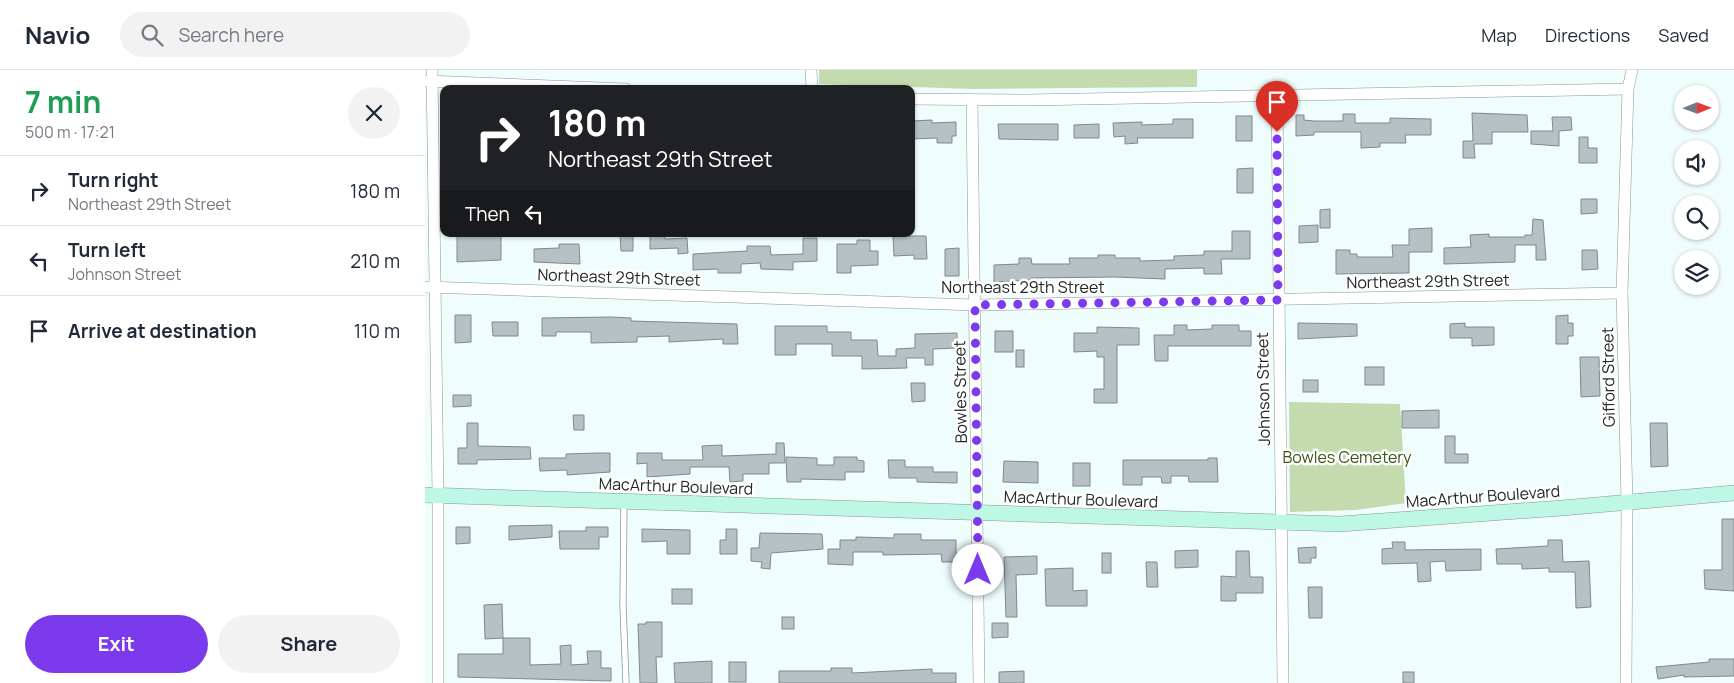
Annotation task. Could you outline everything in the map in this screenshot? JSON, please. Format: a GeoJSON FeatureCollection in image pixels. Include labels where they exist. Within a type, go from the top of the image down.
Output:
{"type":"FeatureCollection","features":[{"type":"Feature","properties":{"kind":"main road","name":"MacArthur Boulevard"},"geometry":{"type":"LineString","coordinates":[[432,495],[1281,524],[1340,524],[1409,520],[1734,492]]}},
{"type":"Feature","properties":{"kind":"street"},"geometry":{"type":"LineString","coordinates":[[811,70],[812,85]]}},
{"type":"Feature","properties":{"kind":"street","name":"Gifford Street"},"geometry":{"type":"LineString","coordinates":[[1626,683],[1627,502],[1622,293],[1628,89],[1633,70]]}},
{"type":"Feature","properties":{"kind":"street"},"geometry":{"type":"LineString","coordinates":[[439,683],[432,495],[430,78],[555,85]]}},
{"type":"Feature","properties":{"kind":"street"},"geometry":{"type":"LineString","coordinates":[[915,99],[972,101],[1628,89]]}},
{"type":"Feature","properties":{"kind":"street","name":"Johnson Street"},"geometry":{"type":"LineString","coordinates":[[1277,95],[1283,683]]}},
{"type":"Feature","properties":{"kind":"street","name":"Bowles Street"},"geometry":{"type":"LineString","coordinates":[[972,101],[979,683]]}},
{"type":"Feature","properties":{"kind":"street","name":"Northeast 29th Street"},"geometry":{"type":"LineString","coordinates":[[430,288],[975,305],[1622,293]]}},
{"type":"Feature","properties":{"kind":"lane"},"geometry":{"type":"LineString","coordinates":[[624,502],[623,606],[626,683]]}},
{"type":"Feature","properties":{"kind":"green space"},"geometry":{"type":"Polygon","coordinates":[[[819,70],[1197,70],[1197,87],[974,89],[915,87],[915,85],[819,84],[819,70]]]}},
{"type":"Feature","properties":{"kind":"green space","name":"Bowles Cemetery"},"geometry":{"type":"Polygon","coordinates":[[[1289,402],[1400,404],[1406,503],[1356,510],[1290,512],[1289,402]]]}},
{"type":"Feature","properties":{"kind":"building"},"geometry":{"type":"Polygon","coordinates":[[[1472,113],[1527,115],[1528,132],[1492,132],[1492,144],[1474,144],[1475,158],[1463,158],[1463,141],[1473,141],[1472,113]]]}},
{"type":"Feature","properties":{"kind":"building"},"geometry":{"type":"Polygon","coordinates":[[[1343,114],[1355,114],[1355,123],[1390,123],[1390,118],[1431,119],[1431,135],[1405,135],[1406,143],[1380,143],[1380,147],[1361,148],[1361,132],[1314,132],[1314,135],[1296,136],[1296,115],[1304,115],[1304,120],[1343,121],[1343,114]]]}},
{"type":"Feature","properties":{"kind":"building"},"geometry":{"type":"Polygon","coordinates":[[[1236,116],[1252,116],[1252,141],[1236,141],[1236,116]]]}},
{"type":"Feature","properties":{"kind":"building"},"geometry":{"type":"Polygon","coordinates":[[[1552,117],[1571,117],[1572,130],[1559,131],[1559,146],[1531,144],[1531,131],[1553,131],[1552,117]]]}},
{"type":"Feature","properties":{"kind":"building"},"geometry":{"type":"Polygon","coordinates":[[[1173,119],[1193,119],[1193,138],[1137,138],[1138,143],[1125,144],[1125,136],[1114,137],[1113,123],[1142,122],[1142,125],[1173,124],[1173,119]]]}},
{"type":"Feature","properties":{"kind":"building"},"geometry":{"type":"Polygon","coordinates":[[[932,120],[932,123],[956,122],[956,136],[952,136],[952,143],[937,143],[937,138],[915,139],[915,121],[932,120]]]}},
{"type":"Feature","properties":{"kind":"building"},"geometry":{"type":"Polygon","coordinates":[[[998,124],[1058,124],[1058,140],[999,139],[998,124]]]}},
{"type":"Feature","properties":{"kind":"building"},"geometry":{"type":"Polygon","coordinates":[[[1099,124],[1099,138],[1074,138],[1074,125],[1099,124]]]}},
{"type":"Feature","properties":{"kind":"building"},"geometry":{"type":"Polygon","coordinates":[[[1579,137],[1588,137],[1588,148],[1597,148],[1597,163],[1579,163],[1579,137]]]}},
{"type":"Feature","properties":{"kind":"building"},"geometry":{"type":"Polygon","coordinates":[[[1253,168],[1253,193],[1237,193],[1237,169],[1253,168]]]}},
{"type":"Feature","properties":{"kind":"building"},"geometry":{"type":"Polygon","coordinates":[[[1581,199],[1597,199],[1597,213],[1581,214],[1581,199]]]}},
{"type":"Feature","properties":{"kind":"building"},"geometry":{"type":"Polygon","coordinates":[[[1330,209],[1330,228],[1320,228],[1320,210],[1330,209]]]}},
{"type":"Feature","properties":{"kind":"building"},"geometry":{"type":"Polygon","coordinates":[[[1533,219],[1543,220],[1546,260],[1536,260],[1536,245],[1515,245],[1515,262],[1444,264],[1444,248],[1471,247],[1470,235],[1489,234],[1489,237],[1525,237],[1525,235],[1532,235],[1533,219]]]}},
{"type":"Feature","properties":{"kind":"building"},"geometry":{"type":"Polygon","coordinates":[[[1318,225],[1318,242],[1299,243],[1299,226],[1318,225]]]}},
{"type":"Feature","properties":{"kind":"building"},"geometry":{"type":"Polygon","coordinates":[[[1432,228],[1432,252],[1409,252],[1409,273],[1336,274],[1336,250],[1350,250],[1350,254],[1357,254],[1357,257],[1393,257],[1392,245],[1409,245],[1409,229],[1432,228]]]}},
{"type":"Feature","properties":{"kind":"building"},"geometry":{"type":"Polygon","coordinates":[[[1232,231],[1250,231],[1250,259],[1221,259],[1222,274],[1204,274],[1204,268],[1165,269],[1165,279],[1115,277],[1032,278],[1032,280],[994,282],[994,265],[1019,264],[1019,258],[1031,258],[1032,264],[1070,264],[1069,258],[1098,258],[1098,255],[1115,255],[1115,258],[1140,258],[1140,261],[1174,260],[1174,256],[1204,255],[1204,251],[1232,251],[1232,231]]]}},
{"type":"Feature","properties":{"kind":"building"},"geometry":{"type":"Polygon","coordinates":[[[926,236],[927,259],[914,259],[914,255],[894,256],[893,237],[926,236]]]}},
{"type":"Feature","properties":{"kind":"building"},"geometry":{"type":"Polygon","coordinates":[[[457,237],[501,237],[501,260],[457,262],[457,237]]]}},
{"type":"Feature","properties":{"kind":"building"},"geometry":{"type":"Polygon","coordinates":[[[620,237],[633,237],[633,251],[621,251],[620,237]]]}},
{"type":"Feature","properties":{"kind":"building"},"geometry":{"type":"Polygon","coordinates":[[[650,237],[665,237],[665,239],[687,238],[688,253],[678,254],[678,248],[650,249],[650,237]]]}},
{"type":"Feature","properties":{"kind":"building"},"geometry":{"type":"Polygon","coordinates":[[[803,238],[817,238],[817,261],[793,262],[793,270],[761,269],[760,263],[741,264],[741,273],[718,273],[718,269],[693,270],[693,254],[747,251],[747,246],[770,246],[771,255],[803,254],[803,238]]]}},
{"type":"Feature","properties":{"kind":"building"},"geometry":{"type":"Polygon","coordinates":[[[857,240],[870,240],[870,251],[878,251],[878,265],[851,266],[851,273],[837,273],[837,244],[857,244],[857,240]]]}},
{"type":"Feature","properties":{"kind":"building"},"geometry":{"type":"Polygon","coordinates":[[[559,244],[579,244],[580,264],[534,262],[534,249],[559,248],[559,244]]]}},
{"type":"Feature","properties":{"kind":"building"},"geometry":{"type":"Polygon","coordinates":[[[959,248],[959,276],[945,276],[945,249],[959,248]]]}},
{"type":"Feature","properties":{"kind":"building"},"geometry":{"type":"Polygon","coordinates":[[[1582,250],[1597,250],[1598,269],[1582,270],[1582,250]]]}},
{"type":"Feature","properties":{"kind":"building"},"geometry":{"type":"Polygon","coordinates":[[[455,315],[471,315],[471,342],[455,343],[455,315]]]}},
{"type":"Feature","properties":{"kind":"building"},"geometry":{"type":"Polygon","coordinates":[[[1568,315],[1568,323],[1573,323],[1573,336],[1568,336],[1568,344],[1556,344],[1556,316],[1568,315]]]}},
{"type":"Feature","properties":{"kind":"building"},"geometry":{"type":"Polygon","coordinates":[[[542,318],[631,318],[631,321],[737,324],[738,344],[723,344],[723,339],[669,342],[669,336],[637,337],[637,342],[591,343],[591,332],[556,332],[556,336],[542,336],[542,318]]]}},
{"type":"Feature","properties":{"kind":"building"},"geometry":{"type":"Polygon","coordinates":[[[492,322],[518,322],[518,336],[493,336],[492,322]]]}},
{"type":"Feature","properties":{"kind":"building"},"geometry":{"type":"Polygon","coordinates":[[[1298,323],[1357,324],[1357,336],[1298,339],[1298,323]]]}},
{"type":"Feature","properties":{"kind":"building"},"geometry":{"type":"Polygon","coordinates":[[[1465,323],[1465,327],[1494,327],[1494,345],[1472,346],[1472,338],[1450,338],[1450,324],[1465,323]]]}},
{"type":"Feature","properties":{"kind":"building"},"geometry":{"type":"Polygon","coordinates":[[[1174,325],[1187,325],[1187,330],[1212,329],[1212,325],[1239,325],[1239,331],[1251,331],[1251,346],[1168,346],[1168,361],[1155,361],[1154,335],[1174,335],[1174,325]]]}},
{"type":"Feature","properties":{"kind":"building"},"geometry":{"type":"Polygon","coordinates":[[[775,326],[827,326],[827,332],[851,332],[851,340],[877,340],[878,356],[896,356],[896,349],[915,348],[915,334],[957,333],[957,348],[933,349],[933,365],[925,365],[925,358],[906,358],[907,368],[862,369],[862,356],[832,356],[832,344],[796,344],[796,355],[775,355],[775,326]]]}},
{"type":"Feature","properties":{"kind":"building"},"geometry":{"type":"Polygon","coordinates":[[[1097,327],[1139,328],[1139,345],[1117,345],[1117,403],[1094,403],[1094,389],[1104,389],[1104,357],[1097,357],[1097,351],[1074,352],[1074,333],[1097,333],[1097,327]]]}},
{"type":"Feature","properties":{"kind":"building"},"geometry":{"type":"Polygon","coordinates":[[[995,331],[1013,331],[1013,352],[995,352],[995,331]]]}},
{"type":"Feature","properties":{"kind":"building"},"geometry":{"type":"Polygon","coordinates":[[[1016,350],[1024,350],[1024,367],[1016,367],[1016,350]]]}},
{"type":"Feature","properties":{"kind":"building"},"geometry":{"type":"Polygon","coordinates":[[[1580,357],[1599,357],[1600,396],[1581,397],[1580,357]]]}},
{"type":"Feature","properties":{"kind":"building"},"geometry":{"type":"Polygon","coordinates":[[[1365,367],[1384,367],[1384,385],[1365,385],[1365,367]]]}},
{"type":"Feature","properties":{"kind":"building"},"geometry":{"type":"Polygon","coordinates":[[[1303,380],[1318,380],[1318,392],[1303,392],[1303,380]]]}},
{"type":"Feature","properties":{"kind":"building"},"geometry":{"type":"Polygon","coordinates":[[[911,383],[925,383],[925,401],[912,402],[911,383]]]}},
{"type":"Feature","properties":{"kind":"building"},"geometry":{"type":"Polygon","coordinates":[[[453,395],[471,395],[471,406],[453,407],[453,395]]]}},
{"type":"Feature","properties":{"kind":"building"},"geometry":{"type":"Polygon","coordinates":[[[1439,410],[1439,428],[1402,428],[1402,411],[1439,410]]]}},
{"type":"Feature","properties":{"kind":"building"},"geometry":{"type":"Polygon","coordinates":[[[573,415],[584,415],[584,430],[574,430],[573,415]]]}},
{"type":"Feature","properties":{"kind":"building"},"geometry":{"type":"Polygon","coordinates":[[[467,423],[478,423],[478,446],[530,447],[531,459],[477,460],[477,464],[458,464],[458,448],[467,448],[467,423]]]}},
{"type":"Feature","properties":{"kind":"building"},"geometry":{"type":"Polygon","coordinates":[[[1650,423],[1667,423],[1668,466],[1651,467],[1650,423]]]}},
{"type":"Feature","properties":{"kind":"building"},"geometry":{"type":"Polygon","coordinates":[[[1445,436],[1455,436],[1455,454],[1468,454],[1468,463],[1445,463],[1445,436]]]}},
{"type":"Feature","properties":{"kind":"building"},"geometry":{"type":"Polygon","coordinates":[[[776,443],[784,443],[785,463],[769,463],[769,474],[743,474],[743,481],[730,482],[729,467],[690,467],[690,474],[647,477],[647,463],[637,464],[637,453],[662,453],[662,460],[703,460],[702,446],[722,445],[722,456],[776,454],[776,443]]]}},
{"type":"Feature","properties":{"kind":"building"},"geometry":{"type":"Polygon","coordinates":[[[610,453],[610,472],[567,475],[567,470],[540,471],[539,458],[566,458],[566,454],[610,453]]]}},
{"type":"Feature","properties":{"kind":"building"},"geometry":{"type":"Polygon","coordinates":[[[786,457],[817,458],[817,465],[834,465],[834,457],[857,457],[857,460],[864,461],[864,472],[845,472],[845,480],[801,479],[801,482],[787,482],[786,457]]]}},
{"type":"Feature","properties":{"kind":"building"},"geometry":{"type":"Polygon","coordinates":[[[1208,458],[1217,458],[1218,482],[1189,482],[1188,476],[1171,476],[1171,483],[1162,483],[1161,477],[1142,477],[1142,485],[1123,485],[1123,460],[1208,460],[1208,458]]]}},
{"type":"Feature","properties":{"kind":"building"},"geometry":{"type":"Polygon","coordinates":[[[888,460],[905,460],[905,467],[933,467],[933,472],[957,472],[957,483],[917,482],[917,478],[889,478],[888,460]]]}},
{"type":"Feature","properties":{"kind":"building"},"geometry":{"type":"Polygon","coordinates":[[[1004,461],[1038,462],[1038,483],[1003,482],[1004,461]]]}},
{"type":"Feature","properties":{"kind":"building"},"geometry":{"type":"Polygon","coordinates":[[[1073,463],[1090,463],[1090,486],[1073,486],[1073,463]]]}},
{"type":"Feature","properties":{"kind":"building"},"geometry":{"type":"Polygon","coordinates":[[[1722,519],[1734,519],[1734,591],[1705,589],[1704,570],[1722,570],[1722,519]]]}},
{"type":"Feature","properties":{"kind":"building"},"geometry":{"type":"Polygon","coordinates":[[[552,525],[552,537],[509,540],[509,526],[552,525]]]}},
{"type":"Feature","properties":{"kind":"building"},"geometry":{"type":"Polygon","coordinates":[[[456,527],[470,527],[470,543],[456,544],[456,527]]]}},
{"type":"Feature","properties":{"kind":"building"},"geometry":{"type":"Polygon","coordinates":[[[586,527],[608,527],[608,537],[599,537],[599,549],[560,549],[559,531],[586,531],[586,527]]]}},
{"type":"Feature","properties":{"kind":"building"},"geometry":{"type":"Polygon","coordinates":[[[642,529],[690,530],[690,554],[667,554],[667,541],[642,542],[642,529]]]}},
{"type":"Feature","properties":{"kind":"building"},"geometry":{"type":"Polygon","coordinates":[[[726,529],[737,529],[737,554],[720,554],[720,540],[726,540],[726,529]]]}},
{"type":"Feature","properties":{"kind":"building"},"geometry":{"type":"Polygon","coordinates":[[[760,533],[822,534],[823,549],[771,553],[770,569],[761,568],[762,562],[751,561],[751,548],[759,548],[760,533]]]}},
{"type":"Feature","properties":{"kind":"building"},"geometry":{"type":"Polygon","coordinates":[[[894,534],[921,534],[921,540],[956,540],[956,562],[942,562],[941,554],[883,555],[883,552],[853,552],[853,565],[828,564],[828,549],[840,549],[840,540],[856,540],[856,537],[894,538],[894,534]]]}},
{"type":"Feature","properties":{"kind":"building"},"geometry":{"type":"Polygon","coordinates":[[[1548,540],[1562,540],[1563,562],[1589,561],[1591,607],[1576,608],[1575,572],[1549,572],[1549,568],[1522,569],[1522,564],[1497,564],[1496,549],[1548,546],[1548,540]]]}},
{"type":"Feature","properties":{"kind":"building"},"geometry":{"type":"Polygon","coordinates":[[[1392,542],[1405,542],[1405,550],[1481,549],[1481,570],[1446,571],[1445,561],[1430,562],[1431,581],[1418,582],[1417,563],[1382,564],[1382,549],[1393,548],[1392,542]]]}},
{"type":"Feature","properties":{"kind":"building"},"geometry":{"type":"Polygon","coordinates":[[[1316,547],[1316,558],[1311,558],[1311,563],[1299,563],[1298,548],[1316,547]]]}},
{"type":"Feature","properties":{"kind":"building"},"geometry":{"type":"Polygon","coordinates":[[[1198,550],[1198,567],[1175,568],[1175,551],[1198,550]]]}},
{"type":"Feature","properties":{"kind":"building"},"geometry":{"type":"Polygon","coordinates":[[[1236,551],[1249,551],[1250,577],[1263,577],[1263,593],[1236,593],[1236,601],[1221,601],[1221,576],[1236,577],[1236,551]]]}},
{"type":"Feature","properties":{"kind":"building"},"geometry":{"type":"Polygon","coordinates":[[[1102,553],[1111,553],[1111,573],[1102,573],[1102,553]]]}},
{"type":"Feature","properties":{"kind":"building"},"geometry":{"type":"Polygon","coordinates":[[[1037,556],[1037,574],[1016,575],[1017,617],[1006,617],[1004,557],[1037,556]]]}},
{"type":"Feature","properties":{"kind":"building"},"geometry":{"type":"Polygon","coordinates":[[[1146,562],[1157,562],[1158,587],[1147,587],[1146,562]]]}},
{"type":"Feature","properties":{"kind":"building"},"geometry":{"type":"Polygon","coordinates":[[[1073,568],[1073,591],[1087,590],[1087,606],[1046,606],[1045,569],[1073,568]]]}},
{"type":"Feature","properties":{"kind":"building"},"geometry":{"type":"Polygon","coordinates":[[[1308,587],[1322,587],[1322,618],[1309,618],[1308,587]]]}},
{"type":"Feature","properties":{"kind":"building"},"geometry":{"type":"Polygon","coordinates":[[[672,589],[692,589],[692,604],[672,604],[672,589]]]}},
{"type":"Feature","properties":{"kind":"building"},"geometry":{"type":"Polygon","coordinates":[[[502,604],[503,638],[485,639],[484,605],[502,604]]]}},
{"type":"Feature","properties":{"kind":"building"},"geometry":{"type":"Polygon","coordinates":[[[782,617],[794,617],[794,629],[782,629],[782,617]]]}},
{"type":"Feature","properties":{"kind":"building"},"geometry":{"type":"Polygon","coordinates":[[[646,622],[662,622],[662,657],[656,657],[657,683],[640,683],[638,624],[646,624],[646,622]]]}},
{"type":"Feature","properties":{"kind":"building"},"geometry":{"type":"Polygon","coordinates":[[[992,623],[1008,623],[1008,637],[992,638],[992,623]]]}},
{"type":"Feature","properties":{"kind":"building"},"geometry":{"type":"Polygon","coordinates":[[[503,638],[530,638],[530,665],[561,664],[560,646],[571,645],[571,665],[588,664],[587,651],[601,651],[601,668],[611,668],[611,681],[458,677],[458,654],[503,654],[503,638]]]}},
{"type":"Feature","properties":{"kind":"building"},"geometry":{"type":"Polygon","coordinates":[[[1709,659],[1734,659],[1734,676],[1684,677],[1684,675],[1658,679],[1656,667],[1709,662],[1709,659]]]}},
{"type":"Feature","properties":{"kind":"building"},"geometry":{"type":"Polygon","coordinates":[[[712,661],[712,683],[675,683],[674,663],[712,661]]]}},
{"type":"Feature","properties":{"kind":"building"},"geometry":{"type":"Polygon","coordinates":[[[729,662],[746,662],[746,682],[729,682],[729,662]]]}},
{"type":"Feature","properties":{"kind":"building"},"geometry":{"type":"Polygon","coordinates":[[[831,668],[852,668],[852,673],[932,669],[932,673],[956,673],[956,683],[779,683],[779,671],[831,671],[831,668]]]}},
{"type":"Feature","properties":{"kind":"building"},"geometry":{"type":"Polygon","coordinates":[[[1024,671],[1024,683],[999,683],[999,672],[1024,671]]]}},
{"type":"Feature","properties":{"kind":"building"},"geometry":{"type":"Polygon","coordinates":[[[1403,672],[1414,672],[1414,683],[1403,683],[1403,672]]]}},
{"type":"Feature","properties":{"kind":"route"},"geometry":{"type":"LineString","coordinates":[[978,570],[975,305],[1278,300],[1277,132]]}}]}
